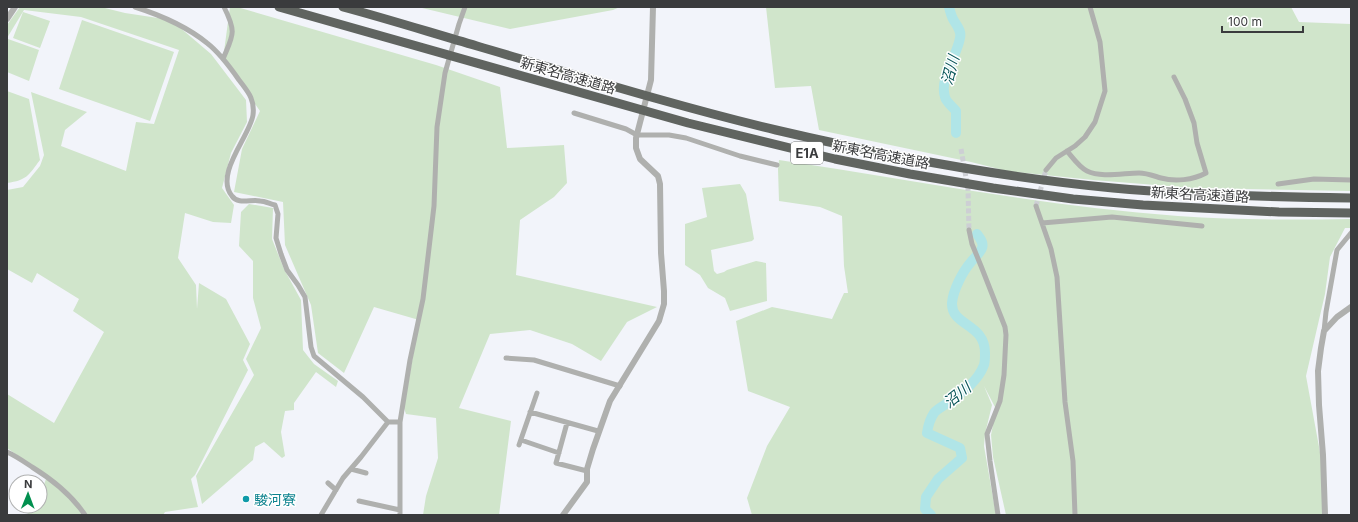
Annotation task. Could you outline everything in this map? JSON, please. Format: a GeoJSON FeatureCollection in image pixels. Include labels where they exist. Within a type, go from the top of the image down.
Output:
{"type":"FeatureCollection","features":[{"type":"Feature","properties":{"kind":"highway","name":"新東名高速道路"},"geometry":{"type":"LineString","coordinates":[[279,7],[688,124],[835,160],[993,188],[1073,198],[1143,205],[1279,212],[1351,213]]}},
{"type":"Feature","properties":{"kind":"highway","name":"新東名高速道路"},"geometry":{"type":"LineString","coordinates":[[343,7],[638,94],[841,144],[923,161],[1042,179],[1126,189],[1224,195],[1351,198]]}},
{"type":"Feature","properties":{"kind":"street"},"geometry":{"type":"LineString","coordinates":[[7,19],[15,7]]}},
{"type":"Feature","properties":{"kind":"street"},"geometry":{"type":"LineString","coordinates":[[134,7],[170,20],[208,44],[223,59],[253,98],[253,116],[235,154],[227,180],[228,190],[237,201],[261,200],[275,205],[278,214],[276,238],[287,270],[298,284],[305,297],[311,347],[314,356],[363,397],[388,422],[400,422]]}},
{"type":"Feature","properties":{"kind":"street"},"geometry":{"type":"LineString","coordinates":[[223,59],[232,39],[233,30],[224,7]]}},
{"type":"Feature","properties":{"kind":"street"},"geometry":{"type":"LineString","coordinates":[[359,501],[400,512],[400,422],[410,360],[423,299],[434,206],[437,128],[445,73],[465,7]]}},
{"type":"Feature","properties":{"kind":"street"},"geometry":{"type":"LineString","coordinates":[[563,515],[587,482],[587,471],[598,431],[610,401],[659,321],[664,304],[661,254],[660,184],[658,176],[640,159],[636,148],[637,133],[652,80],[653,7]]}},
{"type":"Feature","properties":{"kind":"street"},"geometry":{"type":"LineString","coordinates":[[1046,170],[1056,158],[1075,146],[1088,133],[1095,122],[1105,91],[1100,42],[1090,7]]}},
{"type":"Feature","properties":{"kind":"street"},"geometry":{"type":"LineString","coordinates":[[1067,151],[1088,172],[1112,175],[1140,173],[1162,179],[1176,180],[1198,177],[1206,173],[1197,142],[1194,123],[1185,99],[1174,77]]}},
{"type":"Feature","properties":{"kind":"street"},"geometry":{"type":"LineString","coordinates":[[574,113],[637,133],[670,135],[686,138],[740,156],[777,165]]}},
{"type":"Feature","properties":{"kind":"street"},"geometry":{"type":"LineString","coordinates":[[1278,184],[1314,179],[1351,180]]}},
{"type":"Feature","properties":{"kind":"street"},"geometry":{"type":"LineString","coordinates":[[1036,206],[1051,249],[1057,278],[1066,402],[1074,461],[1075,515]]}},
{"type":"Feature","properties":{"kind":"street"},"geometry":{"type":"LineString","coordinates":[[1042,223],[1112,217],[1202,226]]}},
{"type":"Feature","properties":{"kind":"street"},"geometry":{"type":"LineString","coordinates":[[968,230],[972,244],[1005,327],[1006,334],[1004,375],[1000,401],[987,434],[998,515]]}},
{"type":"Feature","properties":{"kind":"street"},"geometry":{"type":"LineString","coordinates":[[1325,515],[1323,455],[1319,405],[1318,371],[1320,348],[1337,250],[1351,233]]}},
{"type":"Feature","properties":{"kind":"street"},"geometry":{"type":"LineString","coordinates":[[1324,331],[1337,317],[1351,307]]}},
{"type":"Feature","properties":{"kind":"street"},"geometry":{"type":"LineString","coordinates":[[506,358],[534,360],[620,386]]}},
{"type":"Feature","properties":{"kind":"street"},"geometry":{"type":"LineString","coordinates":[[537,393],[520,442],[559,453]]}},
{"type":"Feature","properties":{"kind":"street"},"geometry":{"type":"LineString","coordinates":[[530,412],[598,431]]}},
{"type":"Feature","properties":{"kind":"street"},"geometry":{"type":"LineString","coordinates":[[321,515],[343,478],[388,422]]}},
{"type":"Feature","properties":{"kind":"street"},"geometry":{"type":"LineString","coordinates":[[567,423],[556,463],[587,471]]}},
{"type":"Feature","properties":{"kind":"street"},"geometry":{"type":"LineString","coordinates":[[7,452],[51,479],[77,502],[85,515]]}},
{"type":"Feature","properties":{"kind":"street"},"geometry":{"type":"LineString","coordinates":[[351,469],[366,473]]}},
{"type":"Feature","properties":{"kind":"street"},"geometry":{"type":"LineString","coordinates":[[328,483],[336,490]]}},
{"type":"Feature","properties":{"kind":"green space"},"geometry":{"type":"Polygon","coordinates":[[[20,7],[101,7],[125,13],[171,20],[211,54],[246,100],[247,122],[231,153],[222,188],[234,205],[231,223],[213,222],[185,213],[178,258],[196,285],[197,309],[199,283],[226,299],[250,344],[243,360],[248,370],[195,475],[191,479],[198,507],[165,512],[163,515],[85,515],[65,489],[48,477],[48,474],[44,474],[7,448],[7,394],[54,423],[104,332],[73,311],[79,299],[37,273],[32,283],[7,269],[7,190],[23,187],[40,166],[44,155],[31,92],[87,112],[65,130],[61,146],[126,171],[136,122],[154,124],[179,50],[81,17],[24,10],[7,38],[7,25],[20,7]]]}},
{"type":"Feature","properties":{"kind":"green space"},"geometry":{"type":"Polygon","coordinates":[[[230,7],[237,7],[436,65],[500,87],[507,148],[564,145],[567,183],[554,197],[520,220],[516,275],[657,307],[627,322],[601,361],[572,344],[530,330],[490,334],[459,408],[511,421],[499,515],[423,515],[426,496],[438,458],[436,418],[406,414],[404,408],[419,320],[374,307],[344,373],[318,353],[311,305],[285,245],[283,202],[234,192],[242,149],[260,111],[223,59],[230,7]]]}},
{"type":"Feature","properties":{"kind":"green space"},"geometry":{"type":"Polygon","coordinates":[[[418,7],[620,7],[613,10],[510,29],[418,7]]]}},
{"type":"Feature","properties":{"kind":"green space"},"geometry":{"type":"Polygon","coordinates":[[[766,7],[1291,7],[1299,22],[1351,24],[1351,191],[1193,188],[1007,171],[819,130],[811,86],[775,88],[766,7]]]}},
{"type":"Feature","properties":{"kind":"green space"},"geometry":{"type":"Polygon","coordinates":[[[23,12],[50,21],[40,48],[13,38],[23,12]]]}},
{"type":"Feature","properties":{"kind":"green space"},"geometry":{"type":"Polygon","coordinates":[[[82,20],[174,52],[150,121],[59,89],[82,20]]]}},
{"type":"Feature","properties":{"kind":"green space"},"geometry":{"type":"Polygon","coordinates":[[[8,39],[39,50],[29,81],[7,72],[8,39]]]}},
{"type":"Feature","properties":{"kind":"green space"},"geometry":{"type":"Polygon","coordinates":[[[7,91],[29,99],[40,160],[33,170],[23,179],[7,183],[7,91]]]}},
{"type":"Feature","properties":{"kind":"green space"},"geometry":{"type":"Polygon","coordinates":[[[779,160],[978,192],[1128,212],[1221,218],[1286,220],[1351,219],[1351,228],[1345,228],[1330,257],[1325,294],[1306,376],[1324,474],[1328,515],[1006,515],[993,457],[991,435],[996,409],[984,386],[992,405],[985,434],[984,446],[996,515],[752,515],[747,498],[767,446],[790,407],[748,391],[736,321],[772,307],[832,319],[844,293],[848,293],[844,266],[842,216],[820,207],[779,201],[779,160]]]}},
{"type":"Feature","properties":{"kind":"green space"},"geometry":{"type":"Polygon","coordinates":[[[740,184],[746,194],[754,239],[752,241],[711,250],[714,271],[717,274],[756,261],[766,263],[767,301],[730,311],[725,298],[708,288],[700,275],[685,265],[685,224],[707,217],[702,188],[740,184]]]}},
{"type":"Feature","properties":{"kind":"green space"},"geometry":{"type":"Polygon","coordinates":[[[249,204],[273,208],[272,239],[284,269],[301,300],[303,350],[314,364],[338,381],[336,387],[316,372],[294,403],[294,410],[285,411],[281,432],[285,456],[282,458],[264,442],[255,447],[253,460],[202,504],[196,476],[254,375],[246,359],[261,328],[253,298],[253,261],[239,246],[241,212],[249,204]]]}},
{"type":"Feature","properties":{"kind":"green space"},"geometry":{"type":"Polygon","coordinates":[[[48,480],[66,491],[83,515],[26,515],[48,514],[48,480]]]}},
{"type":"Feature","properties":{"kind":"waterway","name":"沼川"},"geometry":{"type":"LineString","coordinates":[[949,7],[952,18],[959,30],[960,35],[958,45],[946,75],[944,90],[947,101],[956,111],[956,133]]}},
{"type":"Feature","properties":{"kind":"waterway","name":"沼川"},"geometry":{"type":"LineString","coordinates":[[931,515],[925,509],[926,497],[938,479],[962,458],[960,448],[927,433],[929,423],[935,412],[963,392],[973,382],[981,371],[985,362],[984,343],[980,336],[957,316],[953,311],[952,303],[956,287],[968,266],[982,248],[982,242],[977,234]]}},
{"type":"Feature","properties":{"kind":"tunnel"},"geometry":{"type":"LineString","coordinates":[[961,149],[968,189],[969,230]]}},
{"type":"Feature","properties":{"kind":"tunnel"},"geometry":{"type":"LineString","coordinates":[[1036,206],[1046,170]]}},
{"type":"Feature","properties":{"kind":"place","name":"駿河寮"},"geometry":{"type":"Point","coordinates":[246,499]}}]}
